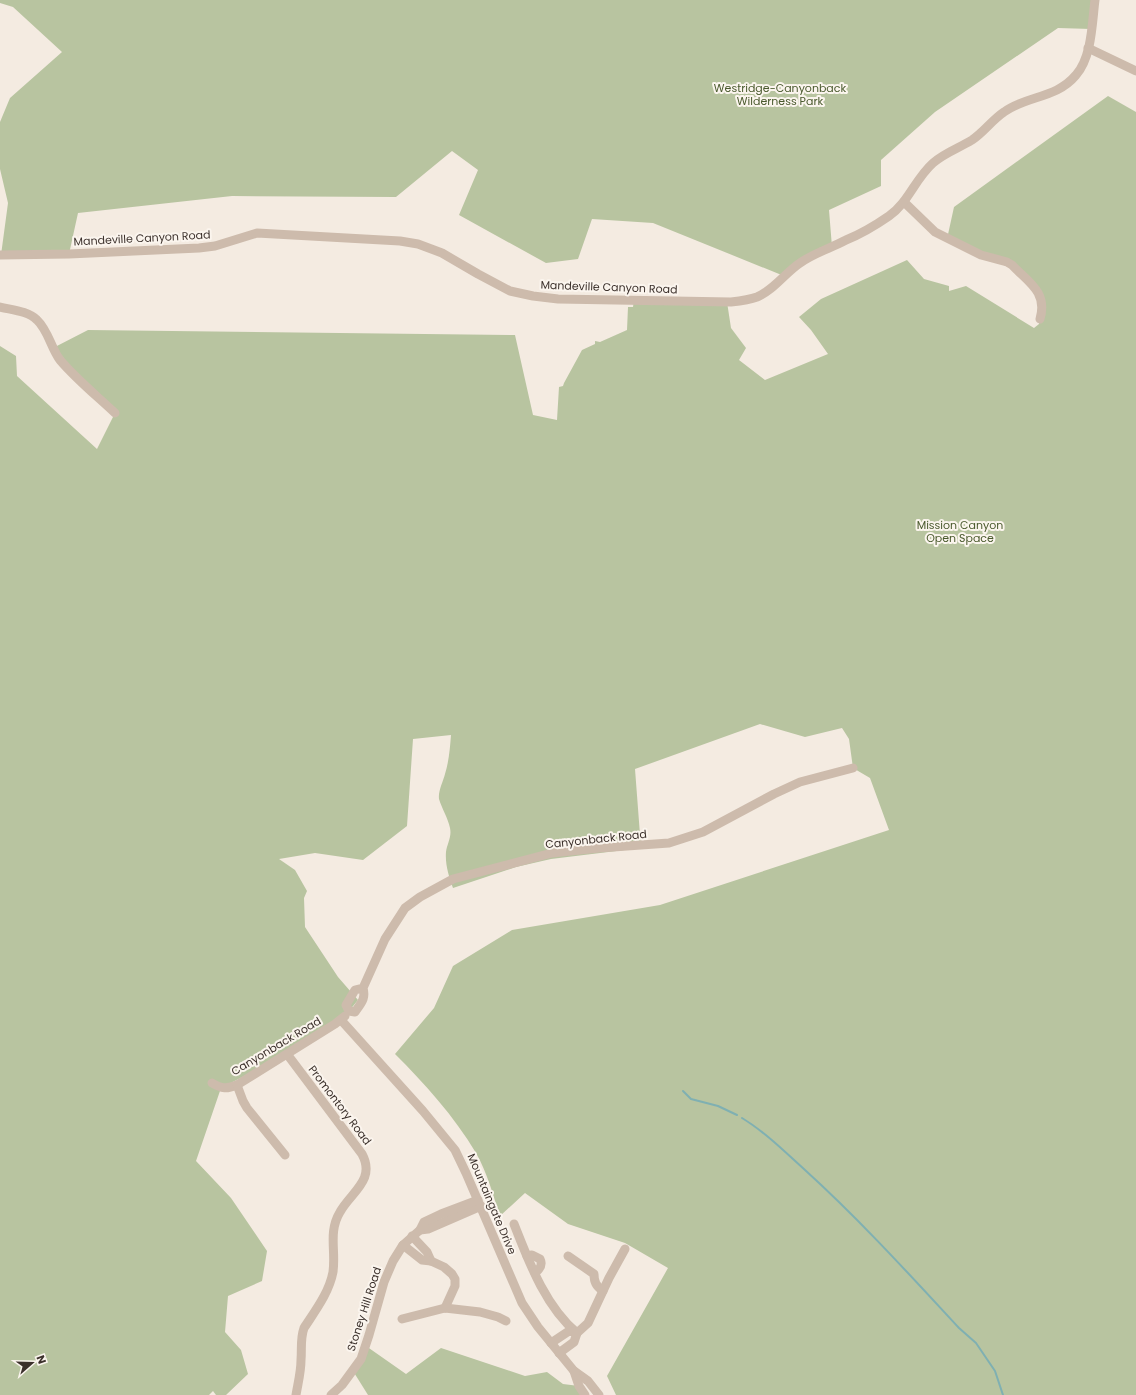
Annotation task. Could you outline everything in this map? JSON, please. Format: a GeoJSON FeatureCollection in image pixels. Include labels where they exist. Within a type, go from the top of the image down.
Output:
{"type":"FeatureCollection","features":[{"type":"Feature","properties":{"kind":"street","name":"Mandeville Canyon Road"},"geometry":{"type":"LineString","coordinates":[[0,255],[69,254],[199,248],[215,246],[257,233],[364,238],[400,241],[431,248],[499,286],[510,291],[533,296],[558,299],[731,302],[758,296],[771,288],[800,263],[847,240],[889,216],[904,202],[932,163],[972,139],[1003,112],[1026,102],[1048,95],[1072,80],[1083,66],[1088,48],[1095,0]]}},
{"type":"Feature","properties":{"kind":"street"},"geometry":{"type":"LineString","coordinates":[[1088,48],[1136,71]]}},
{"type":"Feature","properties":{"kind":"street"},"geometry":{"type":"LineString","coordinates":[[904,202],[935,232],[981,255],[1007,262],[1012,265],[1041,296],[1042,308],[1040,319]]}},
{"type":"Feature","properties":{"kind":"street"},"geometry":{"type":"LineString","coordinates":[[0,307],[32,316],[38,321],[46,333],[52,348],[63,363],[116,413]]}},
{"type":"Feature","properties":{"kind":"street","name":"Canyonback Road"},"geometry":{"type":"LineString","coordinates":[[212,1083],[226,1089],[237,1085],[341,1020],[354,1010],[365,995],[363,988],[385,939],[405,908],[420,897],[453,879],[552,853],[669,843],[703,832],[774,794],[800,782],[854,768]]}},
{"type":"Feature","properties":{"kind":"street"},"geometry":{"type":"LineString","coordinates":[[354,1010],[346,1005],[355,990],[363,988]]}},
{"type":"Feature","properties":{"kind":"street","name":"Mountaingate Drive"},"geometry":{"type":"LineString","coordinates":[[341,1020],[423,1111],[451,1145],[461,1162],[522,1303],[538,1327],[574,1371],[588,1381],[599,1395]]}},
{"type":"Feature","properties":{"kind":"street","name":"Promontory Road"},"geometry":{"type":"LineString","coordinates":[[287,1054],[362,1154],[367,1168],[364,1181],[343,1207],[334,1227],[332,1272],[329,1286],[302,1333],[301,1364],[296,1395]]}},
{"type":"Feature","properties":{"kind":"street"},"geometry":{"type":"LineString","coordinates":[[237,1085],[247,1108],[285,1155]]}},
{"type":"Feature","properties":{"kind":"street","name":"Stoney Hill Road"},"geometry":{"type":"LineString","coordinates":[[331,1395],[342,1385],[360,1359],[369,1335],[384,1282],[393,1261],[403,1245],[420,1230],[424,1222],[443,1218],[479,1203]]}},
{"type":"Feature","properties":{"kind":"street"},"geometry":{"type":"LineString","coordinates":[[514,1224],[535,1273],[559,1315],[577,1333]]}},
{"type":"Feature","properties":{"kind":"street"},"geometry":{"type":"LineString","coordinates":[[412,1236],[427,1252],[431,1261]]}},
{"type":"Feature","properties":{"kind":"street"},"geometry":{"type":"LineString","coordinates":[[403,1245],[422,1260],[431,1261],[444,1267],[455,1279],[455,1286],[445,1308]]}},
{"type":"Feature","properties":{"kind":"street"},"geometry":{"type":"LineString","coordinates":[[559,1353],[574,1342],[577,1333],[588,1323],[609,1278],[625,1249]]}},
{"type":"Feature","properties":{"kind":"street"},"geometry":{"type":"LineString","coordinates":[[568,1256],[594,1274],[602,1274],[609,1278]]}},
{"type":"Feature","properties":{"kind":"street"},"geometry":{"type":"LineString","coordinates":[[594,1274],[594,1281],[597,1287],[603,1291]]}},
{"type":"Feature","properties":{"kind":"street"},"geometry":{"type":"LineString","coordinates":[[402,1319],[445,1308],[480,1312],[506,1321]]}},
{"type":"Feature","properties":{"kind":"street"},"geometry":{"type":"LineString","coordinates":[[551,1343],[568,1332],[577,1333]]}},
{"type":"Feature","properties":{"kind":"street","name":"Mountaingate Drive"},"geometry":{"type":"LineString","coordinates":[[574,1371],[579,1386],[585,1395]]}},
{"type":"Feature","properties":{"kind":"green space","name":"Westridge-Canyonback Wilderness Park"},"geometry":{"type":"Polygon","coordinates":[[[0,0],[1095,0],[1091,29],[1058,28],[935,112],[881,160],[881,186],[829,210],[832,247],[784,276],[653,223],[592,219],[578,259],[546,263],[459,215],[478,170],[452,151],[396,197],[232,196],[78,213],[69,254],[1,255],[8,203],[0,169],[0,122],[10,98],[62,52],[13,7],[0,3],[0,0]]]}},
{"type":"Feature","properties":{"kind":"green space","name":"Mission Canyon Open Space"},"geometry":{"type":"Polygon","coordinates":[[[1108,96],[1136,112],[1136,1395],[616,1395],[607,1376],[668,1268],[625,1243],[568,1224],[525,1193],[500,1216],[490,1184],[476,1153],[467,1139],[438,1101],[395,1054],[434,1008],[453,966],[512,930],[660,905],[889,830],[870,778],[853,768],[849,739],[842,728],[805,737],[760,724],[635,769],[641,848],[551,859],[516,867],[453,888],[446,862],[450,828],[439,799],[450,750],[451,735],[413,739],[407,826],[363,860],[315,853],[279,859],[295,870],[307,891],[304,898],[305,927],[338,977],[358,1000],[349,1011],[287,1054],[221,1088],[196,1161],[231,1198],[267,1251],[262,1281],[228,1296],[225,1332],[241,1350],[248,1374],[226,1395],[216,1395],[213,1391],[209,1395],[0,1395],[0,346],[16,356],[17,376],[97,449],[115,413],[53,348],[88,330],[515,335],[533,415],[557,420],[559,387],[563,386],[582,350],[595,344],[595,341],[600,342],[627,330],[628,307],[633,307],[634,300],[727,302],[731,328],[746,348],[739,360],[765,380],[828,354],[811,330],[799,317],[821,299],[907,260],[924,279],[949,286],[949,291],[966,286],[1034,328],[1039,324],[1042,313],[1042,303],[1017,271],[947,239],[954,207],[1108,96]]]}},
{"type":"Feature","properties":{"kind":"green space"},"geometry":{"type":"Polygon","coordinates":[[[366,1346],[406,1374],[441,1348],[525,1376],[547,1372],[563,1384],[579,1386],[585,1395],[368,1395],[353,1371],[366,1346]]]}},
{"type":"Feature","properties":{"kind":"waterway"},"geometry":{"type":"LineString","coordinates":[[683,1091],[691,1099],[718,1106],[737,1115]]}},
{"type":"Feature","properties":{"kind":"waterway"},"geometry":{"type":"LineString","coordinates":[[742,1118],[775,1142],[845,1208],[959,1328],[976,1343],[995,1371],[1003,1395]]}}]}
